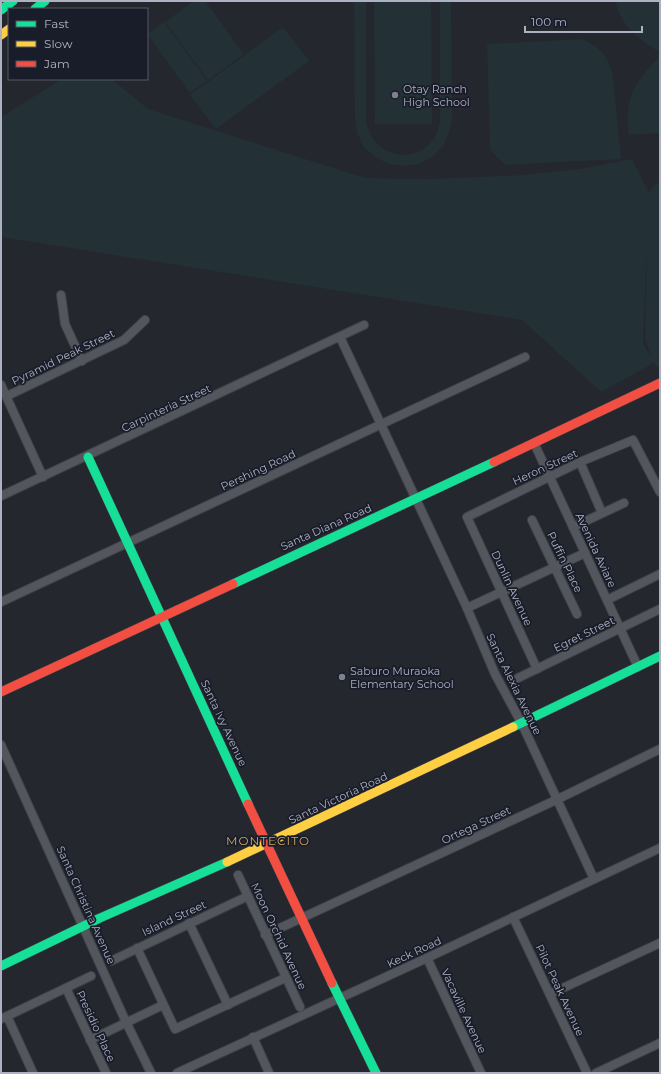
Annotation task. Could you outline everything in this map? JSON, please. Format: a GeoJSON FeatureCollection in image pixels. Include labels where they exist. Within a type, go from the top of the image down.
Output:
{"type":"FeatureCollection","features":[{"type":"Feature","properties":{"kind":"street"},"geometry":{"type":"LineString","coordinates":[[1,10],[13,1]]}},
{"type":"Feature","properties":{"kind":"street"},"geometry":{"type":"LineString","coordinates":[[36,8],[45,1]]}},
{"type":"Feature","properties":{"kind":"street"},"geometry":{"type":"LineString","coordinates":[[61,295],[65,324],[82,361]]}},
{"type":"Feature","properties":{"kind":"street","name":"Pyramid Peak Street"},"geometry":{"type":"LineString","coordinates":[[7,396],[124,340],[145,320]]}},
{"type":"Feature","properties":{"kind":"street","name":"Carpinteria Street"},"geometry":{"type":"LineString","coordinates":[[1,496],[88,457],[364,325]]}},
{"type":"Feature","properties":{"kind":"street"},"geometry":{"type":"LineString","coordinates":[[340,337],[416,499]]}},
{"type":"Feature","properties":{"kind":"street","name":"Pershing Road"},"geometry":{"type":"LineString","coordinates":[[1,602],[525,357]]}},
{"type":"Feature","properties":{"kind":"street","name":"Santa Diana Road"},"geometry":{"type":"LineString","coordinates":[[1,692],[416,499],[660,383]]}},
{"type":"Feature","properties":{"kind":"street"},"geometry":{"type":"LineString","coordinates":[[1,385],[43,477]]}},
{"type":"Feature","properties":{"kind":"street","name":"Heron Street"},"geometry":{"type":"LineString","coordinates":[[467,517],[580,462],[633,440],[660,492]]}},
{"type":"Feature","properties":{"kind":"street","name":"Avenida Aviare"},"geometry":{"type":"LineString","coordinates":[[534,443],[638,667]]}},
{"type":"Feature","properties":{"kind":"street","name":"Santa Ivy Avenue"},"geometry":{"type":"LineString","coordinates":[[88,457],[301,919],[376,1073]]}},
{"type":"Feature","properties":{"kind":"street"},"geometry":{"type":"LineString","coordinates":[[580,462],[602,513]]}},
{"type":"Feature","properties":{"kind":"street","name":"Santa Alexia Avenue"},"geometry":{"type":"LineString","coordinates":[[416,499],[467,608],[495,674],[522,724],[594,879]]}},
{"type":"Feature","properties":{"kind":"street"},"geometry":{"type":"LineString","coordinates":[[573,527],[624,503]]}},
{"type":"Feature","properties":{"kind":"street","name":"Dunlin Avenue"},"geometry":{"type":"LineString","coordinates":[[467,517],[537,668]]}},
{"type":"Feature","properties":{"kind":"street","name":"Puffin Place"},"geometry":{"type":"LineString","coordinates":[[532,520],[577,614]]}},
{"type":"Feature","properties":{"kind":"street"},"geometry":{"type":"LineString","coordinates":[[467,608],[585,553]]}},
{"type":"Feature","properties":{"kind":"street"},"geometry":{"type":"LineString","coordinates":[[607,600],[660,574]]}},
{"type":"Feature","properties":{"kind":"street","name":"Egret Street"},"geometry":{"type":"LineString","coordinates":[[518,678],[660,609]]}},
{"type":"Feature","properties":{"kind":"street","name":"Santa Victoria Road"},"geometry":{"type":"LineString","coordinates":[[1,966],[83,926],[267,844],[522,724],[660,656]]}},
{"type":"Feature","properties":{"kind":"street","name":"Santa Christina Avenue"},"geometry":{"type":"LineString","coordinates":[[1,745],[126,1022],[151,1073]]}},
{"type":"Feature","properties":{"kind":"street","name":"Ortega Street"},"geometry":{"type":"LineString","coordinates":[[265,935],[556,800],[660,749]]}},
{"type":"Feature","properties":{"kind":"street","name":"Keck Road"},"geometry":{"type":"LineString","coordinates":[[177,1073],[427,958],[660,848]]}},
{"type":"Feature","properties":{"kind":"street","name":"Moon Orchid Avenue"},"geometry":{"type":"LineString","coordinates":[[238,875],[300,1007]]}},
{"type":"Feature","properties":{"kind":"street","name":"Island Street"},"geometry":{"type":"LineString","coordinates":[[111,961],[248,896]]}},
{"type":"Feature","properties":{"kind":"street","name":"Pilot Peak Avenue"},"geometry":{"type":"LineString","coordinates":[[513,917],[587,1073]]}},
{"type":"Feature","properties":{"kind":"street"},"geometry":{"type":"LineString","coordinates":[[189,924],[228,1004]]}},
{"type":"Feature","properties":{"kind":"street"},"geometry":{"type":"LineString","coordinates":[[550,994],[660,943]]}},
{"type":"Feature","properties":{"kind":"street"},"geometry":{"type":"LineString","coordinates":[[137,948],[175,1029],[286,978]]}},
{"type":"Feature","properties":{"kind":"street","name":"Vacaville Avenue"},"geometry":{"type":"LineString","coordinates":[[427,958],[481,1073]]}},
{"type":"Feature","properties":{"kind":"street"},"geometry":{"type":"LineString","coordinates":[[33,1073],[4,1017],[91,976]]}},
{"type":"Feature","properties":{"kind":"street","name":"Presidio Place"},"geometry":{"type":"LineString","coordinates":[[66,988],[106,1073]]}},
{"type":"Feature","properties":{"kind":"street"},"geometry":{"type":"LineString","coordinates":[[90,1040],[163,1005]]}},
{"type":"Feature","properties":{"kind":"street"},"geometry":{"type":"LineString","coordinates":[[253,1037],[269,1073]]}},
{"type":"Feature","properties":{"kind":"street"},"geometry":{"type":"LineString","coordinates":[[596,1073],[660,1043]]}},
{"type":"Feature","properties":{"kind":"shaded area"},"geometry":{"type":"Polygon","coordinates":[[[194,1],[205,1],[244,54],[208,80],[165,22],[194,1]]]}},
{"type":"Feature","properties":{"kind":"shaded area"},"geometry":{"type":"Polygon","coordinates":[[[354,1],[366,1],[366,118],[370,134],[379,146],[391,152],[404,155],[417,152],[428,146],[436,134],[440,118],[440,1],[451,1],[452,118],[449,133],[443,146],[432,157],[419,164],[404,166],[389,164],[375,157],[364,147],[357,133],[355,119],[354,1]]]}},
{"type":"Feature","properties":{"kind":"shaded area"},"geometry":{"type":"Polygon","coordinates":[[[374,1],[431,1],[432,124],[375,124],[374,1]]]}},
{"type":"Feature","properties":{"kind":"shaded area"},"geometry":{"type":"Polygon","coordinates":[[[615,1],[660,1],[660,52],[638,37],[626,25],[615,1]]]}},
{"type":"Feature","properties":{"kind":"shaded area"},"geometry":{"type":"Polygon","coordinates":[[[164,22],[207,81],[190,93],[148,33],[164,22]]]}},
{"type":"Feature","properties":{"kind":"shaded area"},"geometry":{"type":"Polygon","coordinates":[[[283,27],[309,61],[216,129],[190,95],[283,27]]]}},
{"type":"Feature","properties":{"kind":"shaded area"},"geometry":{"type":"Polygon","coordinates":[[[581,39],[593,45],[603,53],[611,69],[613,76],[621,159],[505,165],[490,150],[487,44],[581,39]]]}},
{"type":"Feature","properties":{"kind":"shaded area"},"geometry":{"type":"Polygon","coordinates":[[[660,56],[660,133],[629,135],[628,110],[633,91],[643,74],[660,56]]]}},
{"type":"Feature","properties":{"kind":"shaded area"},"geometry":{"type":"Polygon","coordinates":[[[60,80],[114,80],[148,109],[365,178],[433,179],[522,175],[579,169],[632,159],[649,193],[654,185],[660,182],[660,366],[656,367],[654,363],[601,392],[522,320],[1,237],[1,117],[60,80]],[[647,242],[643,343],[652,358],[645,339],[647,242]]]}},
{"type":"Feature","properties":{"kind":"traffic: fast"},"geometry":{"type":"LineString","coordinates":[[1,10],[13,1]]}},
{"type":"Feature","properties":{"kind":"traffic: fast"},"geometry":{"type":"LineString","coordinates":[[36,8],[45,1]]}},
{"type":"Feature","properties":{"kind":"traffic: fast"},"geometry":{"type":"LineString","coordinates":[[88,457],[248,804]]}},
{"type":"Feature","properties":{"kind":"traffic: fast"},"geometry":{"type":"LineString","coordinates":[[233,584],[494,462]]}},
{"type":"Feature","properties":{"kind":"traffic: fast"},"geometry":{"type":"LineString","coordinates":[[513,727],[660,656]]}},
{"type":"Feature","properties":{"kind":"traffic: fast"},"geometry":{"type":"LineString","coordinates":[[1,966],[100,918],[227,862]]}},
{"type":"Feature","properties":{"kind":"traffic: fast"},"geometry":{"type":"LineString","coordinates":[[332,983],[376,1073]]}},
{"type":"Feature","properties":{"kind":"traffic: slow"},"geometry":{"type":"LineString","coordinates":[[1,35],[8,30]]}},
{"type":"Feature","properties":{"kind":"traffic: slow"},"geometry":{"type":"LineString","coordinates":[[227,862],[513,727]]}},
{"type":"Feature","properties":{"kind":"traffic: jam"},"geometry":{"type":"LineString","coordinates":[[494,462],[660,383]]}},
{"type":"Feature","properties":{"kind":"traffic: jam"},"geometry":{"type":"LineString","coordinates":[[1,692],[233,584]]}},
{"type":"Feature","properties":{"kind":"traffic: jam"},"geometry":{"type":"LineString","coordinates":[[248,804],[332,983]]}},
{"type":"Feature","properties":{"kind":"place","name":"Otay Ranch High School"},"geometry":{"type":"Point","coordinates":[395,95]}},
{"type":"Feature","properties":{"kind":"place","name":"Saburo Muraoka Elementary School"},"geometry":{"type":"Point","coordinates":[342,677]}},
{"type":"Feature","properties":{"kind":"district","name":"MONTECITO"},"geometry":{"type":"Point","coordinates":[268,841]}}]}
